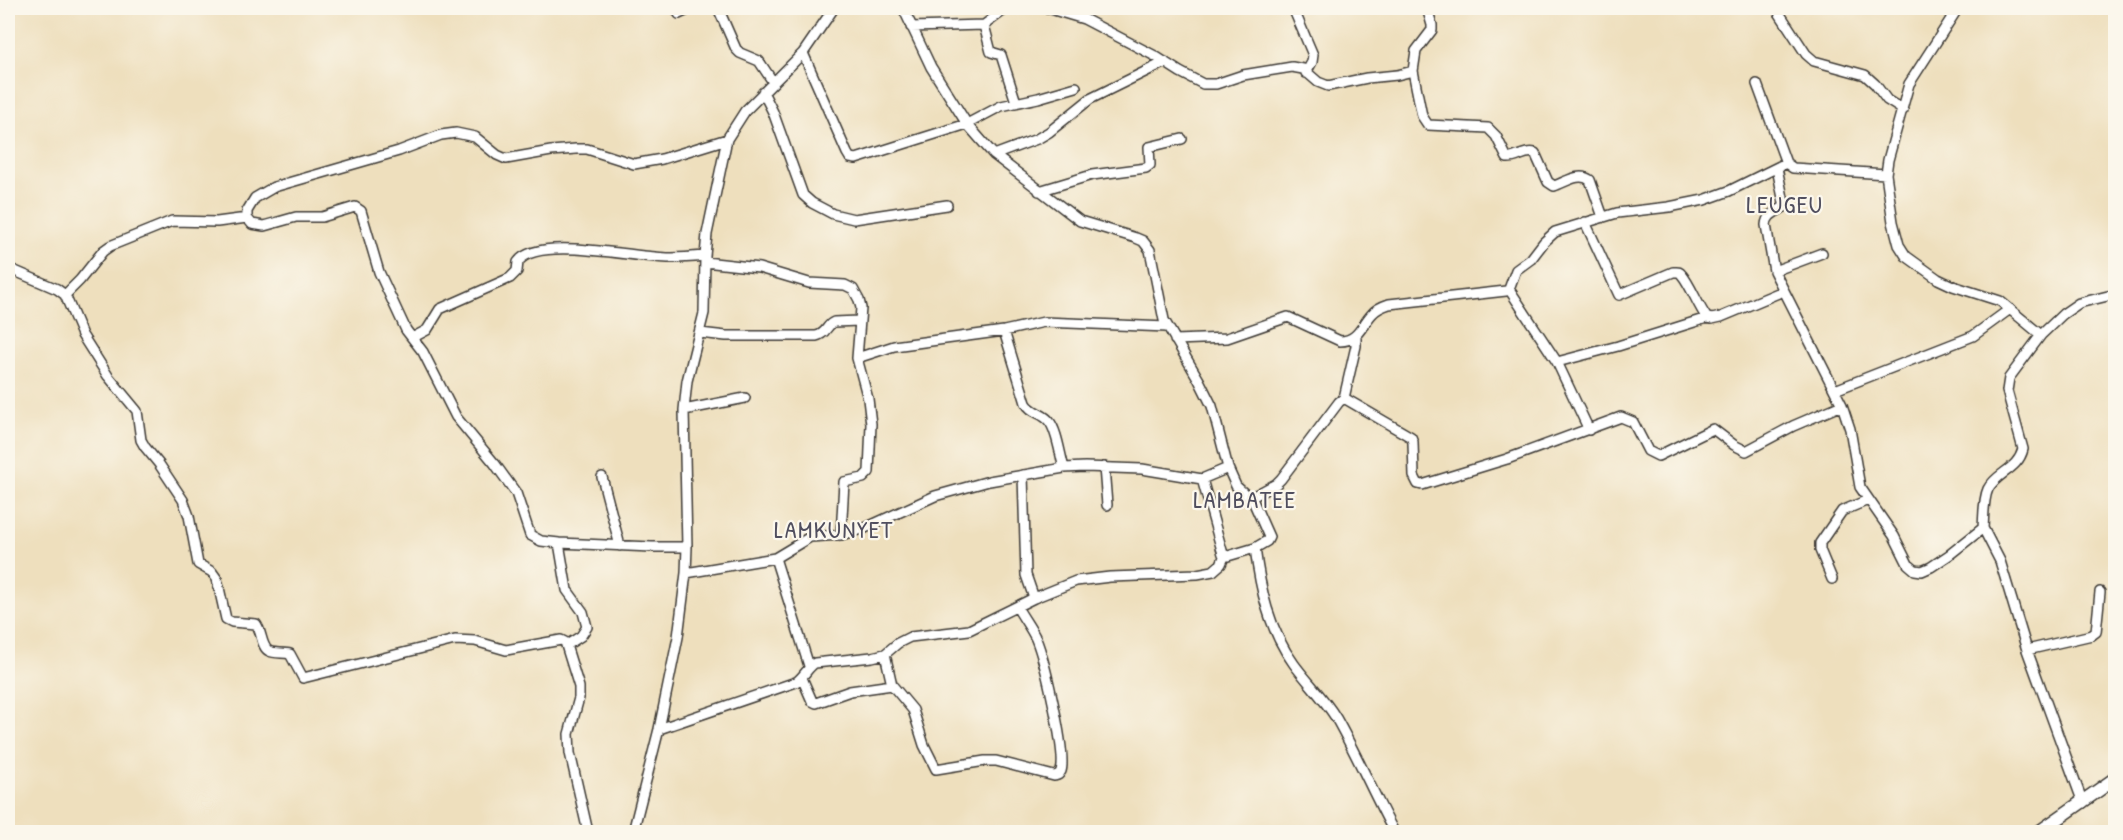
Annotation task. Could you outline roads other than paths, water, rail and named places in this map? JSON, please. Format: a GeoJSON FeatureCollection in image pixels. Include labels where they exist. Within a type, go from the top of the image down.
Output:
{"type":"FeatureCollection","features":[{"type":"Feature","properties":{"kind":"main road"},"geometry":{"type":"LineString","coordinates":[[2046,830],[2115,778]]}},
{"type":"Feature","properties":{"kind":"street"},"geometry":{"type":"LineString","coordinates":[[676,8],[679,14],[692,8]]}},
{"type":"Feature","properties":{"kind":"street"},"geometry":{"type":"LineString","coordinates":[[718,8],[732,44],[740,53],[759,61],[773,82]]}},
{"type":"Feature","properties":{"kind":"street"},"geometry":{"type":"LineString","coordinates":[[633,832],[678,638],[687,547],[684,410],[687,381],[704,313],[707,234],[727,139],[738,119],[803,53],[834,8]]}},
{"type":"Feature","properties":{"kind":"street"},"geometry":{"type":"LineString","coordinates":[[903,8],[932,67],[968,124],[994,155],[1080,221],[1136,238],[1148,246],[1161,313],[1212,406],[1228,468],[1239,489],[1250,498],[1269,537],[1268,542],[1255,548],[1225,555]]}},
{"type":"Feature","properties":{"kind":"street"},"geometry":{"type":"LineString","coordinates":[[911,27],[984,24],[1006,8]]}},
{"type":"Feature","properties":{"kind":"street"},"geometry":{"type":"LineString","coordinates":[[1047,8],[1083,20],[1203,84],[1216,84],[1243,75],[1298,67],[1318,82],[1328,86],[1413,71]]}},
{"type":"Feature","properties":{"kind":"street"},"geometry":{"type":"LineString","coordinates":[[1293,8],[1313,55],[1306,73]]}},
{"type":"Feature","properties":{"kind":"street"},"geometry":{"type":"LineString","coordinates":[[1427,8],[1432,30],[1416,51],[1413,71],[1422,116],[1428,125],[1488,128],[1496,136],[1507,158],[1528,152],[1535,153],[1548,182],[1554,186],[1580,176],[1586,177],[1590,180],[1603,217]]}},
{"type":"Feature","properties":{"kind":"street"},"geometry":{"type":"LineString","coordinates":[[1776,8],[1806,54],[1814,61],[1865,75],[1887,100],[1903,110]]}},
{"type":"Feature","properties":{"kind":"street"},"geometry":{"type":"LineString","coordinates":[[1958,8],[1909,84],[1888,160],[1886,174],[1896,234],[1906,256],[1938,279],[1953,286],[1992,297],[2010,309],[2041,336]]}},
{"type":"Feature","properties":{"kind":"street"},"geometry":{"type":"LineString","coordinates":[[984,24],[991,52],[1001,55],[1006,66],[1016,102]]}},
{"type":"Feature","properties":{"kind":"street"},"geometry":{"type":"LineString","coordinates":[[803,53],[847,153],[853,159],[968,124],[1001,106],[1038,99],[1076,87]]}},
{"type":"Feature","properties":{"kind":"street"},"geometry":{"type":"LineString","coordinates":[[994,155],[1043,135],[1090,99],[1165,62]]}},
{"type":"Feature","properties":{"kind":"street"},"geometry":{"type":"LineString","coordinates":[[1757,84],[1786,163],[1798,169],[1886,174]]}},
{"type":"Feature","properties":{"kind":"street"},"geometry":{"type":"LineString","coordinates":[[763,92],[773,112],[803,195],[812,203],[833,214],[854,219],[947,205]]}},
{"type":"Feature","properties":{"kind":"street"},"geometry":{"type":"LineString","coordinates":[[687,547],[559,543],[541,541],[530,536],[516,493],[456,417],[423,352],[402,320],[379,272],[363,214],[358,207],[319,218],[286,219],[264,226],[252,224],[247,218],[247,211],[255,198],[274,187],[399,151],[441,135],[456,133],[475,137],[497,155],[506,159],[551,151],[587,149],[634,164],[663,159],[727,139]]}},
{"type":"Feature","properties":{"kind":"street"},"geometry":{"type":"LineString","coordinates":[[1039,191],[1092,175],[1146,168],[1149,165],[1149,147],[1182,139]]}},
{"type":"Feature","properties":{"kind":"street"},"geometry":{"type":"LineString","coordinates":[[1509,289],[1516,270],[1531,259],[1549,237],[1565,228],[1617,213],[1704,200],[1729,191],[1786,163]]}},
{"type":"Feature","properties":{"kind":"street"},"geometry":{"type":"LineString","coordinates":[[1777,168],[1785,203],[1784,207],[1766,219],[1774,271],[1842,405],[1850,429],[1860,487],[1894,536],[1908,564],[1915,570],[1922,571],[1931,567],[1950,555],[1983,528]]}},
{"type":"Feature","properties":{"kind":"street"},"geometry":{"type":"LineString","coordinates":[[65,295],[81,280],[98,256],[110,246],[172,221],[217,222],[247,218]]}},
{"type":"Feature","properties":{"kind":"street"},"geometry":{"type":"LineString","coordinates":[[1585,222],[1617,293],[1623,294],[1673,272],[1678,272],[1683,275],[1707,318]]}},
{"type":"Feature","properties":{"kind":"street"},"geometry":{"type":"LineString","coordinates":[[412,338],[427,330],[440,309],[510,278],[517,271],[518,262],[527,254],[564,248],[705,259],[759,268],[809,283],[845,285],[853,289],[861,308],[857,358],[872,424],[869,472],[863,478],[844,482],[841,535]]}},
{"type":"Feature","properties":{"kind":"street"},"geometry":{"type":"LineString","coordinates":[[1774,271],[1821,253]]}},
{"type":"Feature","properties":{"kind":"street"},"geometry":{"type":"LineString","coordinates":[[8,268],[57,289],[65,295],[82,335],[108,376],[137,411],[141,440],[145,447],[183,500],[189,516],[198,564],[212,572],[217,579],[226,620],[256,624],[265,648],[271,652],[290,654],[303,678],[455,640],[475,641],[506,650],[561,640],[567,645],[579,687],[579,698],[569,734],[570,753],[588,832]]}},
{"type":"Feature","properties":{"kind":"street"},"geometry":{"type":"LineString","coordinates":[[1175,340],[1227,338],[1288,317],[1340,341],[1346,341],[1356,336],[1372,314],[1389,304],[1509,289]]}},
{"type":"Feature","properties":{"kind":"street"},"geometry":{"type":"LineString","coordinates":[[1509,289],[1557,362],[1589,430]]}},
{"type":"Feature","properties":{"kind":"street"},"geometry":{"type":"LineString","coordinates":[[1557,362],[1618,346],[1707,318],[1712,320],[1783,291]]}},
{"type":"Feature","properties":{"kind":"street"},"geometry":{"type":"LineString","coordinates":[[2083,803],[2027,650],[2000,561],[1983,528],[1987,492],[1996,480],[2016,465],[2023,449],[2007,391],[2008,378],[2041,336],[2063,314],[2079,303],[2115,294]]}},
{"type":"Feature","properties":{"kind":"street"},"geometry":{"type":"LineString","coordinates":[[1834,390],[1973,336],[2010,309]]}},
{"type":"Feature","properties":{"kind":"street"},"geometry":{"type":"LineString","coordinates":[[700,333],[726,336],[816,336],[824,333],[831,323],[860,321]]}},
{"type":"Feature","properties":{"kind":"street"},"geometry":{"type":"LineString","coordinates":[[857,358],[894,346],[1004,331],[1051,321],[1167,327]]}},
{"type":"Feature","properties":{"kind":"street"},"geometry":{"type":"LineString","coordinates":[[1004,331],[1028,407],[1045,417],[1052,426],[1064,468]]}},
{"type":"Feature","properties":{"kind":"street"},"geometry":{"type":"LineString","coordinates":[[1250,498],[1281,479],[1344,398],[1356,346],[1356,336]]}},
{"type":"Feature","properties":{"kind":"street"},"geometry":{"type":"LineString","coordinates":[[684,410],[745,398]]}},
{"type":"Feature","properties":{"kind":"street"},"geometry":{"type":"LineString","coordinates":[[1344,398],[1411,437],[1414,476],[1418,484],[1422,485],[1507,459],[1621,417],[1633,422],[1648,451],[1658,456],[1713,429],[1746,451],[1793,426],[1842,405]]}},
{"type":"Feature","properties":{"kind":"street"},"geometry":{"type":"LineString","coordinates":[[686,573],[775,558],[810,537],[841,535],[863,529],[935,496],[989,481],[1064,468],[1104,467],[1142,469],[1202,479],[1228,468]]}},
{"type":"Feature","properties":{"kind":"street"},"geometry":{"type":"LineString","coordinates":[[1104,467],[1107,505]]}},
{"type":"Feature","properties":{"kind":"street"},"geometry":{"type":"LineString","coordinates":[[1023,475],[1026,575],[1034,598]]}},
{"type":"Feature","properties":{"kind":"street"},"geometry":{"type":"LineString","coordinates":[[602,477],[620,546]]}},
{"type":"Feature","properties":{"kind":"street"},"geometry":{"type":"LineString","coordinates":[[1202,479],[1220,548],[1225,555]]}},
{"type":"Feature","properties":{"kind":"street"},"geometry":{"type":"LineString","coordinates":[[1832,579],[1820,550],[1820,543],[1842,512],[1868,500]]}},
{"type":"Feature","properties":{"kind":"street"},"geometry":{"type":"LineString","coordinates":[[559,543],[567,590],[583,612],[587,627],[581,636],[567,645]]}},
{"type":"Feature","properties":{"kind":"street"},"geometry":{"type":"LineString","coordinates":[[1255,548],[1265,604],[1279,640],[1293,664],[1336,718],[1394,832]]}},
{"type":"Feature","properties":{"kind":"street"},"geometry":{"type":"LineString","coordinates":[[658,729],[778,689],[802,678],[809,666],[821,662],[872,657],[885,654],[910,637],[969,630],[1034,598],[1076,581],[1110,577],[1197,574],[1213,571],[1221,564],[1225,555]]}},
{"type":"Feature","properties":{"kind":"street"},"geometry":{"type":"LineString","coordinates":[[775,558],[809,666]]}},
{"type":"Feature","properties":{"kind":"street"},"geometry":{"type":"LineString","coordinates":[[2027,650],[2092,635],[2096,632],[2100,592]]}},
{"type":"Feature","properties":{"kind":"street"},"geometry":{"type":"LineString","coordinates":[[885,654],[892,686],[913,710],[924,745],[936,769],[985,760],[1057,775],[1061,769],[1059,743],[1046,668],[1035,638],[1017,607]]}},
{"type":"Feature","properties":{"kind":"street"},"geometry":{"type":"LineString","coordinates":[[802,678],[812,701],[816,703],[850,691],[892,686]]}},
{"type":"Feature","properties":{"kind":"district","name":"LEUGEU"},"geometry":{"type":"Point","coordinates":[1785,204]}},
{"type":"Feature","properties":{"kind":"district","name":"LAMBATEE"},"geometry":{"type":"Point","coordinates":[1245,499]}},
{"type":"Feature","properties":{"kind":"district","name":"LAMKUNYET"},"geometry":{"type":"Point","coordinates":[834,529]}}]}
